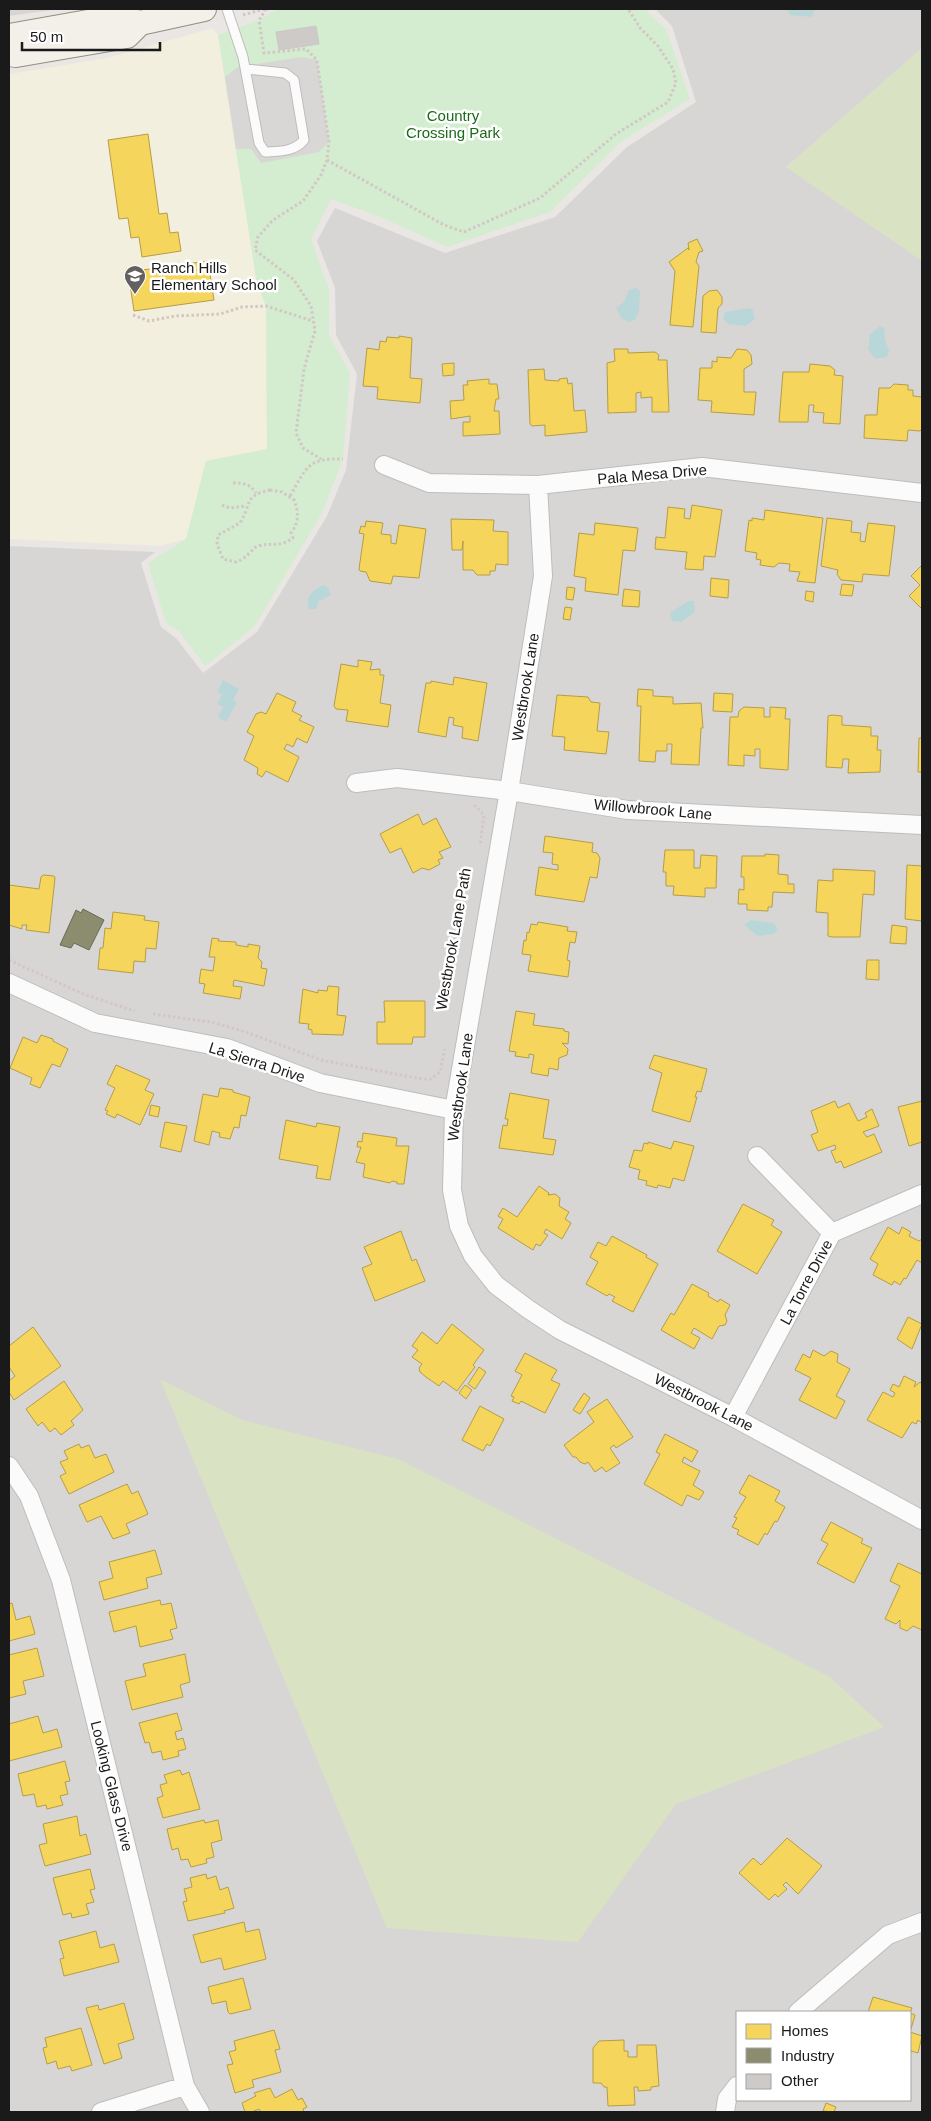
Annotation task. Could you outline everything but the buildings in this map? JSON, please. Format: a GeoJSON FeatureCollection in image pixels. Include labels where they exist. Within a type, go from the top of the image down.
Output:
{"type":"FeatureCollection","features":[{"type":"Feature","properties":{"kind":"main road"},"geometry":{"type":"LineString","coordinates":[[9,36],[116,16],[140,23],[204,9]]}},
{"type":"Feature","properties":{"kind":"main road"},"geometry":{"type":"LineString","coordinates":[[9,54],[16,55],[88,45],[128,36],[140,23]]}},
{"type":"Feature","properties":{"kind":"street","name":"Pala Mesa Drive"},"geometry":{"type":"LineString","coordinates":[[384,465],[430,483],[538,485],[702,467],[922,493]]}},
{"type":"Feature","properties":{"kind":"street","name":"Westbrook Lane"},"geometry":{"type":"LineString","coordinates":[[538,485],[543,576],[509,791],[454,1110],[452,1190],[459,1226],[473,1256],[496,1285],[560,1330],[733,1416],[922,1520]]}},
{"type":"Feature","properties":{"kind":"street","name":"Willowbrook Lane"},"geometry":{"type":"LineString","coordinates":[[356,783],[397,778],[509,791],[628,810],[922,825]]}},
{"type":"Feature","properties":{"kind":"street","name":"La Sierra Drive"},"geometry":{"type":"LineString","coordinates":[[9,983],[94,1023],[227,1048],[320,1083],[454,1110]]}},
{"type":"Feature","properties":{"kind":"street"},"geometry":{"type":"LineString","coordinates":[[757,1156],[832,1233]]}},
{"type":"Feature","properties":{"kind":"street","name":"La Torre Drive"},"geometry":{"type":"LineString","coordinates":[[733,1416],[832,1233],[922,1194]]}},
{"type":"Feature","properties":{"kind":"street","name":"Looking Glass Drive"},"geometry":{"type":"LineString","coordinates":[[9,1466],[29,1496],[61,1580],[185,2086],[200,2112]]}},
{"type":"Feature","properties":{"kind":"street"},"geometry":{"type":"LineString","coordinates":[[799,2011],[888,1935],[922,1922]]}},
{"type":"Feature","properties":{"kind":"street"},"geometry":{"type":"LineString","coordinates":[[101,2112],[185,2086]]}},
{"type":"Feature","properties":{"kind":"street"},"geometry":{"type":"LineString","coordinates":[[725,2112],[727,2099],[736,2087]]}},
{"type":"Feature","properties":{"kind":"lane"},"geometry":{"type":"LineString","coordinates":[[227,9],[246,69],[259,142],[265,152],[288,150],[300,145],[304,140],[294,80],[286,73],[246,69]]}},
{"type":"Feature","properties":{"kind":"path"},"geometry":{"type":"LineString","coordinates":[[266,9],[259,20],[264,53],[306,50],[317,60],[329,142],[327,160],[321,175],[303,201],[274,220],[258,237],[255,250],[294,280],[311,306],[315,330],[304,369],[296,433],[303,448],[320,459],[343,459]]}},
{"type":"Feature","properties":{"kind":"path"},"geometry":{"type":"LineString","coordinates":[[327,160],[444,225],[464,232],[540,198],[616,134],[668,102],[676,83],[673,69],[658,46],[641,29],[628,9]]}},
{"type":"Feature","properties":{"kind":"path"},"geometry":{"type":"LineString","coordinates":[[133,315],[149,321],[175,316],[220,314],[242,307],[266,306],[313,321]]}},
{"type":"Feature","properties":{"kind":"path"},"geometry":{"type":"LineString","coordinates":[[290,496],[305,470],[320,459]]}},
{"type":"Feature","properties":{"kind":"path"},"geometry":{"type":"LineString","coordinates":[[233,483],[246,484],[252,487],[256,493]]}},
{"type":"Feature","properties":{"kind":"path"},"geometry":{"type":"LineString","coordinates":[[270,490],[290,496],[297,508],[298,516],[297,523],[291,533],[294,538],[281,545],[259,545],[242,560],[229,562],[220,555],[217,544],[218,535],[240,523],[246,506],[256,493],[270,490]]}},
{"type":"Feature","properties":{"kind":"path"},"geometry":{"type":"LineString","coordinates":[[222,505],[230,508],[246,506]]}},
{"type":"Feature","properties":{"kind":"path","name":"Westbrook Lane Path"},"geometry":{"type":"LineString","coordinates":[[471,802],[484,815],[478,853]]}},
{"type":"Feature","properties":{"kind":"path"},"geometry":{"type":"LineString","coordinates":[[431,1078],[440,1072],[446,1044]]}},
{"type":"Feature","properties":{"kind":"shaded area"},"geometry":{"type":"Polygon","coordinates":[[[9,9],[60,9],[9,16],[9,9]]]}},
{"type":"Feature","properties":{"kind":"shaded area"},"geometry":{"type":"Polygon","coordinates":[[[660,9],[922,9],[922,2112],[9,2112],[9,546],[155,552],[141,563],[161,627],[176,638],[203,673],[257,632],[327,516],[346,470],[357,374],[336,335],[335,288],[317,241],[335,208],[445,253],[555,217],[627,147],[696,102],[672,26],[657,11],[660,9]]]}},
{"type":"Feature","properties":{"kind":"shaded area","name":"Ranch Hills Elementary School"},"geometry":{"type":"Polygon","coordinates":[[[213,28],[218,35],[257,284],[266,306],[267,449],[206,461],[186,539],[160,546],[9,539],[9,74],[107,58],[213,28]]]}},
{"type":"Feature","properties":{"kind":"shaded area"},"geometry":{"type":"Polygon","coordinates":[[[301,57],[317,60],[329,142],[319,152],[261,163],[251,149],[236,149],[225,77],[238,67],[301,57]]]}},
{"type":"Feature","properties":{"kind":"green space","name":"Country Crossing Park"},"geometry":{"type":"Polygon","coordinates":[[[278,9],[650,9],[647,12],[666,29],[690,99],[622,141],[550,212],[447,247],[378,216],[331,199],[311,239],[329,290],[329,335],[350,373],[343,459],[321,515],[254,627],[205,666],[180,632],[166,623],[148,563],[186,539],[206,461],[267,449],[266,306],[257,284],[218,35],[259,20],[278,9]]]}},
{"type":"Feature","properties":{"kind":"green space"},"geometry":{"type":"Polygon","coordinates":[[[922,48],[922,261],[786,167],[922,48]]]}},
{"type":"Feature","properties":{"kind":"green space"},"geometry":{"type":"Polygon","coordinates":[[[160,1379],[242,1420],[398,1459],[830,1677],[884,1727],[676,1804],[578,1942],[387,1928],[160,1379]]]}},
{"type":"Feature","properties":{"kind":"water"},"geometry":{"type":"Polygon","coordinates":[[[787,9],[815,9],[812,17],[790,15],[787,9]]]}},
{"type":"Feature","properties":{"kind":"water"},"geometry":{"type":"Polygon","coordinates":[[[636,288],[640,291],[639,311],[635,320],[629,322],[622,319],[616,308],[624,302],[629,290],[636,288]]]}},
{"type":"Feature","properties":{"kind":"water"},"geometry":{"type":"Polygon","coordinates":[[[749,308],[753,310],[755,319],[746,326],[728,324],[723,318],[725,312],[749,308]]]}},
{"type":"Feature","properties":{"kind":"water"},"geometry":{"type":"Polygon","coordinates":[[[880,326],[884,328],[885,341],[889,350],[887,357],[875,359],[868,349],[870,334],[880,326]]]}},
{"type":"Feature","properties":{"kind":"water"},"geometry":{"type":"Polygon","coordinates":[[[324,585],[329,589],[331,595],[319,601],[316,609],[309,609],[308,601],[310,594],[324,585]]]}},
{"type":"Feature","properties":{"kind":"water"},"geometry":{"type":"Polygon","coordinates":[[[688,601],[694,601],[695,612],[681,622],[672,621],[670,613],[688,601]]]}},
{"type":"Feature","properties":{"kind":"water"},"geometry":{"type":"Polygon","coordinates":[[[223,680],[239,689],[233,700],[237,702],[226,722],[218,717],[223,707],[217,704],[222,695],[217,692],[223,680]]]}},
{"type":"Feature","properties":{"kind":"water"},"geometry":{"type":"Polygon","coordinates":[[[751,920],[774,923],[778,930],[773,934],[758,936],[744,925],[751,920]]]}},
{"type":"Feature","properties":{"kind":"place","name":"Ranch Hills Elementary School"},"geometry":{"type":"Point","coordinates":[135,295]}}]}
